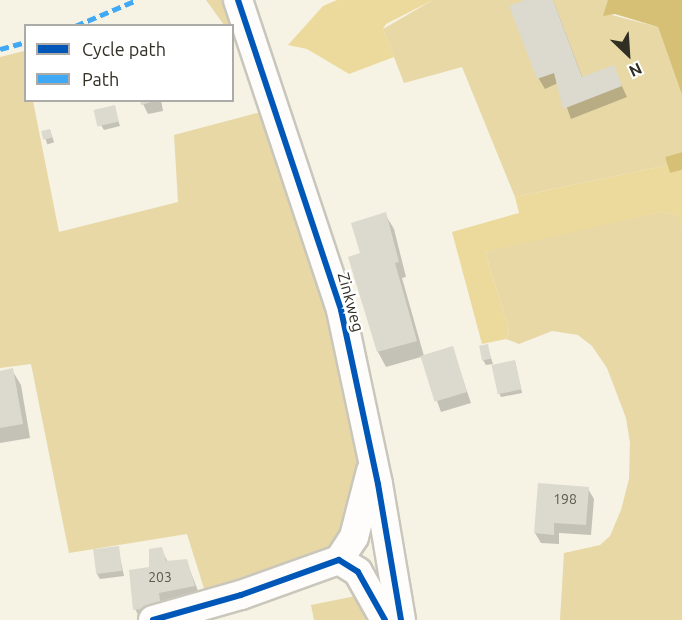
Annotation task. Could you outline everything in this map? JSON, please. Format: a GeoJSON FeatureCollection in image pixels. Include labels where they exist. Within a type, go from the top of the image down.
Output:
{"type":"FeatureCollection","features":[{"type":"Feature","properties":{"kind":"street","name":"Zinkweg"},"geometry":{"type":"LineString","coordinates":[[238,0],[342,310],[374,464],[401,620]]}},
{"type":"Feature","properties":{"kind":"street","name":"Zinkweg"},"geometry":{"type":"LineString","coordinates":[[339,560],[354,537],[374,464]]}},
{"type":"Feature","properties":{"kind":"street"},"geometry":{"type":"LineString","coordinates":[[153,620],[241,595],[339,560],[358,572],[385,620]]}},
{"type":"Feature","properties":{"kind":"street","name":"Zinkweg"},"geometry":{"type":"LineString","coordinates":[[394,573],[422,620]]}},
{"type":"Feature","properties":{"kind":"shaded area"},"geometry":{"type":"Polygon","coordinates":[[[206,0],[225,0],[241,42],[234,35],[234,24],[223,24],[206,0]]]}},
{"type":"Feature","properties":{"kind":"shaded area"},"geometry":{"type":"Polygon","coordinates":[[[337,0],[433,0],[386,24],[383,29],[394,57],[349,74],[307,49],[288,45],[323,6],[337,0]]]}},
{"type":"Feature","properties":{"kind":"shaded area"},"geometry":{"type":"Polygon","coordinates":[[[433,0],[608,0],[608,14],[658,27],[682,95],[682,152],[665,157],[668,165],[515,197],[462,67],[404,83],[383,29],[433,0]]]}},
{"type":"Feature","properties":{"kind":"shaded area"},"geometry":{"type":"Polygon","coordinates":[[[608,0],[682,0],[682,95],[658,27],[615,14],[603,16],[608,0]]]}},
{"type":"Feature","properties":{"kind":"shaded area"},"geometry":{"type":"Polygon","coordinates":[[[24,51],[24,102],[33,102],[59,232],[178,202],[174,135],[261,112],[302,217],[357,422],[359,475],[347,532],[328,558],[206,595],[187,534],[69,553],[31,364],[0,368],[0,57],[24,51]]]}},
{"type":"Feature","properties":{"kind":"shaded area"},"geometry":{"type":"Polygon","coordinates":[[[682,152],[682,170],[670,173],[665,157],[682,152]]]}},
{"type":"Feature","properties":{"kind":"shaded area"},"geometry":{"type":"Polygon","coordinates":[[[668,165],[670,173],[682,170],[682,228],[678,216],[661,212],[485,252],[509,330],[506,339],[482,344],[452,232],[519,213],[515,197],[668,165]]]}},
{"type":"Feature","properties":{"kind":"shaded area"},"geometry":{"type":"Polygon","coordinates":[[[661,212],[679,216],[682,228],[682,620],[560,620],[564,553],[600,545],[610,536],[621,510],[629,479],[630,443],[626,418],[607,368],[592,346],[578,335],[552,331],[519,344],[506,339],[509,330],[485,252],[572,229],[661,212]]]}},
{"type":"Feature","properties":{"kind":"shaded area"},"geometry":{"type":"Polygon","coordinates":[[[356,596],[369,620],[314,620],[311,605],[356,596]]]}},
{"type":"Feature","properties":{"kind":"building"},"geometry":{"type":"Polygon","coordinates":[[[525,0],[553,0],[582,77],[614,65],[622,86],[563,109],[554,73],[537,79],[509,6],[525,0]]]}},
{"type":"Feature","properties":{"kind":"building"},"geometry":{"type":"Polygon","coordinates":[[[115,105],[119,122],[97,127],[94,110],[115,105]]]}},
{"type":"Feature","properties":{"kind":"building"},"geometry":{"type":"Polygon","coordinates":[[[50,129],[52,138],[43,140],[41,131],[50,129]]]}},
{"type":"Feature","properties":{"kind":"building"},"geometry":{"type":"Polygon","coordinates":[[[386,212],[399,262],[395,263],[417,341],[377,352],[348,257],[360,253],[351,223],[386,212]]]}},
{"type":"Feature","properties":{"kind":"building"},"geometry":{"type":"Polygon","coordinates":[[[488,344],[491,359],[482,360],[479,346],[488,344]]]}},
{"type":"Feature","properties":{"kind":"building"},"geometry":{"type":"Polygon","coordinates":[[[453,346],[467,392],[435,402],[420,356],[453,346]]]}},
{"type":"Feature","properties":{"kind":"building"},"geometry":{"type":"Polygon","coordinates":[[[515,360],[521,389],[498,394],[492,365],[515,360]]]}},
{"type":"Feature","properties":{"kind":"building"},"geometry":{"type":"Polygon","coordinates":[[[13,368],[23,424],[0,428],[0,371],[13,368]]]}},
{"type":"Feature","properties":{"kind":"building"},"geometry":{"type":"Polygon","coordinates":[[[538,483],[589,487],[586,525],[554,523],[554,535],[534,533],[538,483]]]}},
{"type":"Feature","properties":{"kind":"building"},"geometry":{"type":"Polygon","coordinates":[[[119,546],[122,571],[96,574],[93,549],[119,546]]]}},
{"type":"Feature","properties":{"kind":"building"},"geometry":{"type":"Polygon","coordinates":[[[162,547],[166,561],[187,559],[195,586],[159,593],[161,607],[133,610],[129,570],[149,567],[149,549],[162,547]]]}},
{"type":"Feature","properties":{"kind":"marked path"},"geometry":{"type":"LineString","coordinates":[[80,24],[137,0]]}},
{"type":"Feature","properties":{"kind":"marked path"},"geometry":{"type":"LineString","coordinates":[[0,49],[24,43]]}},
{"type":"Feature","properties":{"kind":"cycle path"},"geometry":{"type":"LineString","coordinates":[[238,0],[341,310],[378,484],[401,620]]}},
{"type":"Feature","properties":{"kind":"cycle path"},"geometry":{"type":"LineString","coordinates":[[153,620],[241,595],[339,560],[358,572],[385,620]]}}]}
